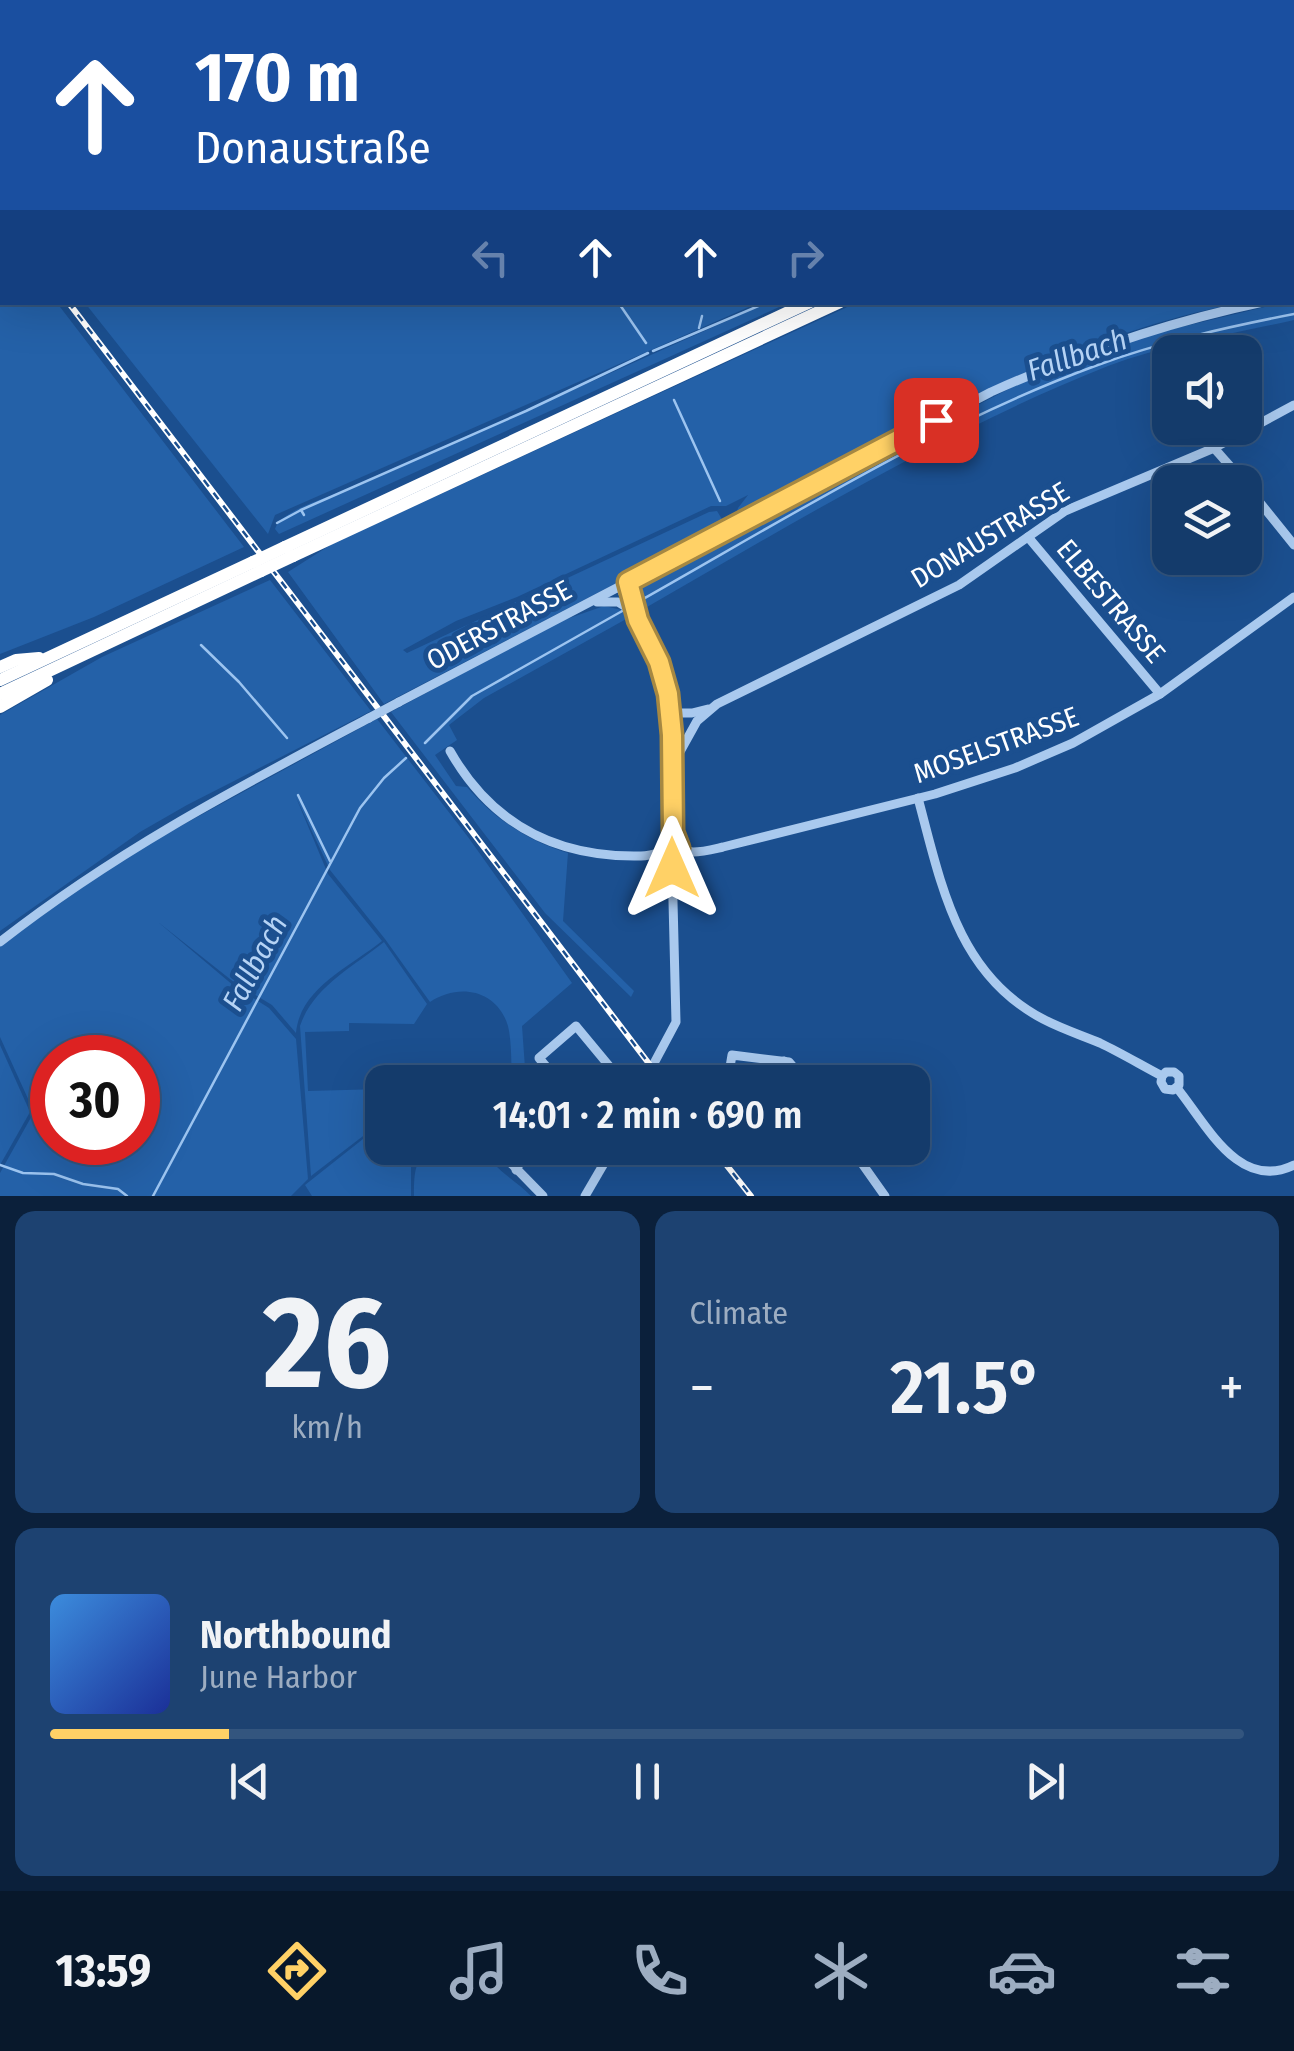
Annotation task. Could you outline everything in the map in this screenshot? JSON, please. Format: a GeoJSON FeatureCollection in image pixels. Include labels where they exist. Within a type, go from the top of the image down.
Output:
{"type":"FeatureCollection","features":[{"type":"Feature","properties":{"kind":"highway"},"geometry":{"type":"LineString","coordinates":[[289,552],[804,305]]}},
{"type":"Feature","properties":{"kind":"highway"},"geometry":{"type":"LineString","coordinates":[[0,680],[833,305]]}},
{"type":"Feature","properties":{"kind":"highway"},"geometry":{"type":"LineString","coordinates":[[0,694],[257,566]]}},
{"type":"Feature","properties":{"kind":"highway"},"geometry":{"type":"LineString","coordinates":[[0,707],[57,675],[86,653]]}},
{"type":"Feature","properties":{"kind":"highway"},"geometry":{"type":"LineString","coordinates":[[0,667],[16,660],[52,656]]}},
{"type":"Feature","properties":{"kind":"street","name":"ODERSTRASSE"},"geometry":{"type":"LineString","coordinates":[[0,942],[94,873],[160,831],[589,602],[1025,377],[1134,336],[1252,305]]}},
{"type":"Feature","properties":{"kind":"street","name":"DONAUSTRASSE"},"geometry":{"type":"LineString","coordinates":[[671,713],[692,714],[711,708],[953,588],[1065,511],[1214,448],[1294,405]]}},
{"type":"Feature","properties":{"kind":"street"},"geometry":{"type":"LineString","coordinates":[[1214,448],[1229,465]]}},
{"type":"Feature","properties":{"kind":"street"},"geometry":{"type":"LineString","coordinates":[[1262,505],[1294,545]]}},
{"type":"Feature","properties":{"kind":"street","name":"ELBESTRASSE"},"geometry":{"type":"LineString","coordinates":[[1028,537],[1160,694]]}},
{"type":"Feature","properties":{"kind":"street"},"geometry":{"type":"LineString","coordinates":[[624,585],[659,662],[671,713],[673,832],[679,848],[672,861],[676,1022],[653,1065]]}},
{"type":"Feature","properties":{"kind":"street","name":"MOSELSTRASSE"},"geometry":{"type":"LineString","coordinates":[[450,751],[465,778],[489,806],[537,836],[623,856],[660,855],[679,848],[694,852],[745,843],[918,798],[1014,768],[1073,744],[1160,694],[1294,597]]}},
{"type":"Feature","properties":{"kind":"street"},"geometry":{"type":"LineString","coordinates":[[589,602],[611,601],[631,607]]}},
{"type":"Feature","properties":{"kind":"street","name":"DONAUSTRASSE"},"geometry":{"type":"LineString","coordinates":[[671,768],[697,721],[711,708]]}},
{"type":"Feature","properties":{"kind":"street"},"geometry":{"type":"LineString","coordinates":[[671,713],[678,722],[697,721]]}},
{"type":"Feature","properties":{"kind":"street"},"geometry":{"type":"LineString","coordinates":[[918,798],[950,912],[965,944],[989,977],[1040,1018],[1106,1046],[1162,1076],[1165,1089],[1177,1088],[1238,1162],[1265,1173],[1294,1165]]}},
{"type":"Feature","properties":{"kind":"street"},"geometry":{"type":"LineString","coordinates":[[544,1065],[538,1058],[576,1026],[609,1065]]}},
{"type":"Feature","properties":{"kind":"street"},"geometry":{"type":"LineString","coordinates":[[730,1065],[732,1055],[784,1060],[792,1065]]}},
{"type":"Feature","properties":{"kind":"street"},"geometry":{"type":"LineString","coordinates":[[777,1065],[784,1060]]}},
{"type":"Feature","properties":{"kind":"street"},"geometry":{"type":"LineString","coordinates":[[512,1165],[543,1196]]}},
{"type":"Feature","properties":{"kind":"street"},"geometry":{"type":"LineString","coordinates":[[516,1170],[519,1165]]}},
{"type":"Feature","properties":{"kind":"street"},"geometry":{"type":"LineString","coordinates":[[585,1196],[604,1165]]}},
{"type":"Feature","properties":{"kind":"street"},"geometry":{"type":"LineString","coordinates":[[864,1165],[885,1196]]}},
{"type":"Feature","properties":{"kind":"shaded area"},"geometry":{"type":"Polygon","coordinates":[[[0,305],[59,305],[244,547],[94,617],[0,654],[0,305]]]}},
{"type":"Feature","properties":{"kind":"shaded area"},"geometry":{"type":"Polygon","coordinates":[[[87,305],[753,305],[275,515],[268,534],[87,305]]]}},
{"type":"Feature","properties":{"kind":"shaded area"},"geometry":{"type":"Polygon","coordinates":[[[762,305],[784,305],[279,534],[275,529],[298,509],[356,487],[762,305]]]}},
{"type":"Feature","properties":{"kind":"shaded area"},"geometry":{"type":"Polygon","coordinates":[[[852,305],[1231,305],[1172,319],[1042,365],[917,424],[734,521],[748,495],[726,506],[711,506],[517,597],[456,621],[403,650],[407,653],[709,512],[717,511],[726,526],[384,704],[288,572],[332,544],[852,305]]]}},
{"type":"Feature","properties":{"kind":"shaded area"},"geometry":{"type":"Polygon","coordinates":[[[1273,305],[1294,305],[1294,320],[1224,335],[1152,335],[1152,352],[1048,391],[931,448],[647,607],[642,586],[648,575],[1040,373],[1135,338],[1273,305]]]}},
{"type":"Feature","properties":{"kind":"shaded area"},"geometry":{"type":"Polygon","coordinates":[[[270,580],[371,711],[140,832],[0,931],[0,715],[102,657],[270,580]]]}},
{"type":"Feature","properties":{"kind":"shaded area"},"geometry":{"type":"Polygon","coordinates":[[[604,606],[622,610],[628,618],[484,698],[449,725],[457,740],[435,755],[456,786],[467,787],[513,828],[568,853],[563,921],[634,991],[631,997],[545,913],[391,712],[558,622],[604,606]]]}},
{"type":"Feature","properties":{"kind":"shaded area"},"geometry":{"type":"Polygon","coordinates":[[[377,719],[468,837],[572,983],[522,1026],[525,1065],[511,1065],[508,1026],[503,1014],[486,997],[464,991],[430,1002],[330,870],[295,795],[328,874],[382,941],[317,991],[300,1017],[296,1033],[272,1005],[235,983],[158,922],[234,986],[269,1008],[296,1039],[308,1179],[291,1196],[0,1196],[0,1173],[30,1119],[30,1165],[160,1165],[160,1035],[30,1035],[30,1103],[0,1037],[0,945],[133,852],[377,719]]]}},
{"type":"Feature","properties":{"kind":"shaded area"},"geometry":{"type":"Polygon","coordinates":[[[384,942],[427,1004],[414,1024],[349,1023],[349,1031],[305,1032],[308,1091],[365,1089],[365,1135],[311,1176],[300,1026],[314,1000],[384,942]]]}},
{"type":"Feature","properties":{"kind":"shaded area"},"geometry":{"type":"Polygon","coordinates":[[[0,1045],[30,1112],[0,1165],[0,1045]]]}},
{"type":"Feature","properties":{"kind":"shaded area"},"geometry":{"type":"Polygon","coordinates":[[[365,1137],[365,1165],[412,1165],[411,1196],[312,1196],[305,1185],[365,1137]]]}},
{"type":"Feature","properties":{"kind":"shaded area"},"geometry":{"type":"Polygon","coordinates":[[[418,1165],[495,1165],[531,1196],[414,1196],[418,1165]]]}},
{"type":"Feature","properties":{"kind":"waterway"},"geometry":{"type":"LineString","coordinates":[[620,305],[646,343]]}},
{"type":"Feature","properties":{"kind":"waterway"},"geometry":{"type":"LineString","coordinates":[[653,351],[761,305]]}},
{"type":"Feature","properties":{"kind":"waterway","name":"Fallbach"},"geometry":{"type":"LineString","coordinates":[[636,603],[861,476],[1036,389],[1144,350],[1294,314]]}},
{"type":"Feature","properties":{"kind":"waterway"},"geometry":{"type":"LineString","coordinates":[[699,328],[702,316]]}},
{"type":"Feature","properties":{"kind":"waterway"},"geometry":{"type":"LineString","coordinates":[[301,510],[648,353]]}},
{"type":"Feature","properties":{"kind":"waterway"},"geometry":{"type":"LineString","coordinates":[[674,400],[720,501]]}},
{"type":"Feature","properties":{"kind":"waterway"},"geometry":{"type":"LineString","coordinates":[[277,523],[301,510],[304,515]]}},
{"type":"Feature","properties":{"kind":"waterway","name":"Fallbach"},"geometry":{"type":"LineString","coordinates":[[425,743],[472,696],[624,610]]}},
{"type":"Feature","properties":{"kind":"waterway"},"geometry":{"type":"LineString","coordinates":[[201,645],[287,738]]}},
{"type":"Feature","properties":{"kind":"waterway","name":"Fallbach"},"geometry":{"type":"LineString","coordinates":[[153,1196],[360,808],[406,758]]}},
{"type":"Feature","properties":{"kind":"waterway"},"geometry":{"type":"LineString","coordinates":[[298,795],[330,861]]}},
{"type":"Feature","properties":{"kind":"waterway"},"geometry":{"type":"LineString","coordinates":[[0,1165],[23,1173],[54,1174],[83,1184],[118,1189],[127,1196]]}},
{"type":"Feature","properties":{"kind":"railway"},"geometry":{"type":"LineString","coordinates":[[70,305],[650,1065]]}},
{"type":"Feature","properties":{"kind":"railway"},"geometry":{"type":"LineString","coordinates":[[726,1165],[751,1196]]}},
{"type":"Feature","properties":{"kind":"route"},"geometry":{"type":"LineString","coordinates":[[672,868],[679,848],[673,832],[671,713],[659,662],[638,620],[628,582],[936,420]]}}]}
